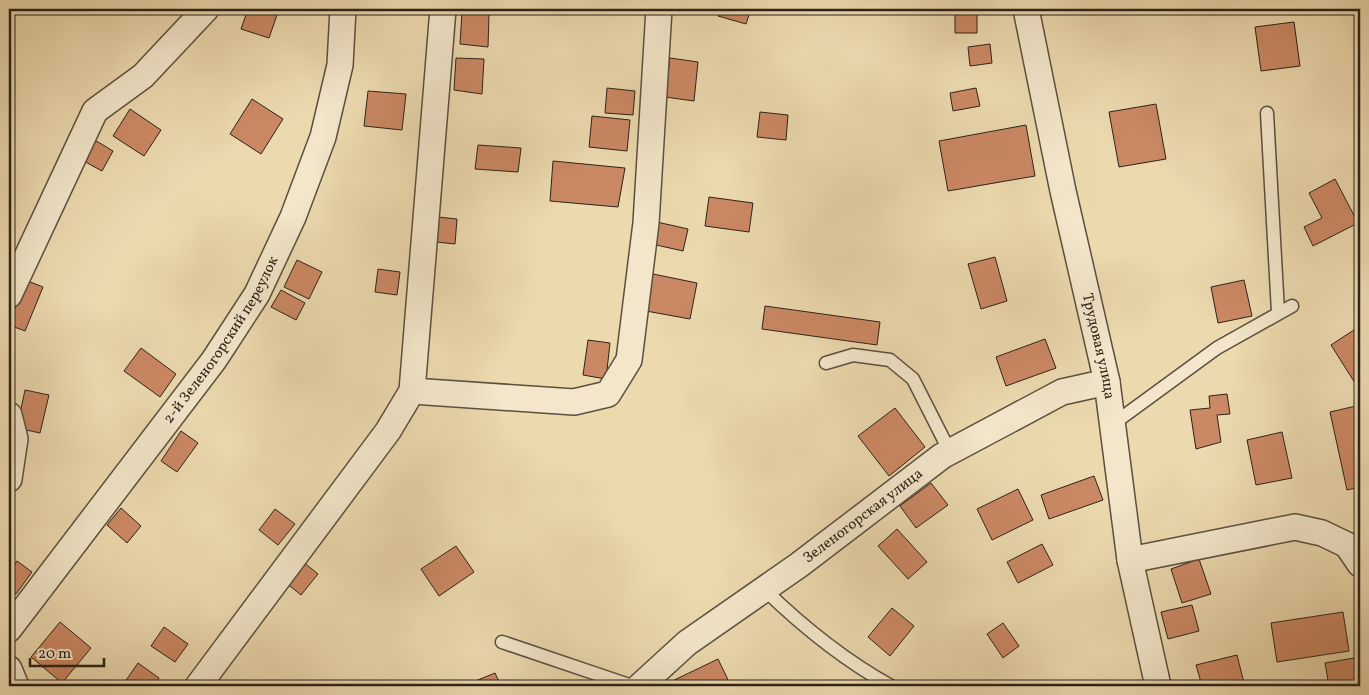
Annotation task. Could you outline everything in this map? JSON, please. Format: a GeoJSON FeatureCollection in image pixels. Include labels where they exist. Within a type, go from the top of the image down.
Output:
{"type":"FeatureCollection","features":[{"type":"Feature","properties":{"kind":"street"},"geometry":{"type":"LineString","coordinates":[[9,296],[95,111],[143,76],[206,9]]}},
{"type":"Feature","properties":{"kind":"street","name":"2-й Зеленогорский переулок"},"geometry":{"type":"LineString","coordinates":[[9,629],[214,360],[258,294],[293,217],[323,138],[340,66],[343,9]]}},
{"type":"Feature","properties":{"kind":"street"},"geometry":{"type":"LineString","coordinates":[[198,686],[388,432],[412,391],[443,9]]}},
{"type":"Feature","properties":{"kind":"street"},"geometry":{"type":"LineString","coordinates":[[412,391],[574,402],[608,394],[629,360],[631,350],[646,223],[659,9]]}},
{"type":"Feature","properties":{"kind":"street","name":"Трудовая улица"},"geometry":{"type":"LineString","coordinates":[[1026,9],[1063,191],[1107,382],[1130,560],[1158,686]]}},
{"type":"Feature","properties":{"kind":"street","name":"Зеленогорская улица"},"geometry":{"type":"LineString","coordinates":[[640,686],[687,643],[764,589],[950,452],[1062,392],[1107,382]]}},
{"type":"Feature","properties":{"kind":"street"},"geometry":{"type":"LineString","coordinates":[[9,415],[14,439],[9,479]]}},
{"type":"Feature","properties":{"kind":"street"},"geometry":{"type":"LineString","coordinates":[[1130,560],[1295,527],[1322,533],[1347,545],[1360,564]]}},
{"type":"Feature","properties":{"kind":"street"},"geometry":{"type":"LineString","coordinates":[[9,670],[16,686]]}},
{"type":"Feature","properties":{"kind":"lane"},"geometry":{"type":"LineString","coordinates":[[1267,113],[1278,312]]}},
{"type":"Feature","properties":{"kind":"lane"},"geometry":{"type":"LineString","coordinates":[[1113,424],[1217,348],[1278,312],[1292,306]]}},
{"type":"Feature","properties":{"kind":"lane"},"geometry":{"type":"LineString","coordinates":[[826,363],[853,355],[890,360],[913,379],[950,452]]}},
{"type":"Feature","properties":{"kind":"lane"},"geometry":{"type":"LineString","coordinates":[[764,589],[786,611],[853,665],[891,686]]}},
{"type":"Feature","properties":{"kind":"lane"},"geometry":{"type":"LineString","coordinates":[[502,642],[632,686]]}},
{"type":"Feature","properties":{"kind":"building"},"geometry":{"type":"Polygon","coordinates":[[[248,9],[279,9],[269,38],[241,29],[248,9]]]}},
{"type":"Feature","properties":{"kind":"building"},"geometry":{"type":"Polygon","coordinates":[[[720,9],[751,9],[746,24],[718,16],[720,9]]]}},
{"type":"Feature","properties":{"kind":"building"},"geometry":{"type":"Polygon","coordinates":[[[462,12],[489,14],[488,47],[460,44],[462,12]]]}},
{"type":"Feature","properties":{"kind":"building"},"geometry":{"type":"Polygon","coordinates":[[[955,14],[977,14],[977,33],[955,33],[955,14]]]}},
{"type":"Feature","properties":{"kind":"building"},"geometry":{"type":"Polygon","coordinates":[[[1294,22],[1300,66],[1261,71],[1255,27],[1294,22]]]}},
{"type":"Feature","properties":{"kind":"building"},"geometry":{"type":"Polygon","coordinates":[[[990,44],[992,63],[970,66],[968,47],[990,44]]]}},
{"type":"Feature","properties":{"kind":"building"},"geometry":{"type":"Polygon","coordinates":[[[456,58],[484,59],[482,94],[454,90],[456,58]]]}},
{"type":"Feature","properties":{"kind":"building"},"geometry":{"type":"Polygon","coordinates":[[[670,58],[698,62],[694,101],[665,97],[670,58]]]}},
{"type":"Feature","properties":{"kind":"building"},"geometry":{"type":"Polygon","coordinates":[[[607,88],[635,91],[633,115],[605,113],[607,88]]]}},
{"type":"Feature","properties":{"kind":"building"},"geometry":{"type":"Polygon","coordinates":[[[976,88],[980,106],[953,111],[950,93],[976,88]]]}},
{"type":"Feature","properties":{"kind":"building"},"geometry":{"type":"Polygon","coordinates":[[[368,91],[406,94],[402,130],[364,126],[368,91]]]}},
{"type":"Feature","properties":{"kind":"building"},"geometry":{"type":"Polygon","coordinates":[[[252,99],[283,119],[261,154],[230,134],[252,99]]]}},
{"type":"Feature","properties":{"kind":"building"},"geometry":{"type":"Polygon","coordinates":[[[1156,104],[1166,159],[1119,167],[1109,112],[1156,104]]]}},
{"type":"Feature","properties":{"kind":"building"},"geometry":{"type":"Polygon","coordinates":[[[130,109],[161,130],[144,156],[113,136],[130,109]]]}},
{"type":"Feature","properties":{"kind":"building"},"geometry":{"type":"Polygon","coordinates":[[[760,112],[788,115],[786,140],[757,137],[760,112]]]}},
{"type":"Feature","properties":{"kind":"building"},"geometry":{"type":"Polygon","coordinates":[[[592,116],[630,120],[627,151],[589,147],[592,116]]]}},
{"type":"Feature","properties":{"kind":"building"},"geometry":{"type":"Polygon","coordinates":[[[1026,125],[1035,176],[948,191],[939,141],[1026,125]]]}},
{"type":"Feature","properties":{"kind":"building"},"geometry":{"type":"Polygon","coordinates":[[[93,139],[113,151],[102,171],[82,160],[93,139]]]}},
{"type":"Feature","properties":{"kind":"building"},"geometry":{"type":"Polygon","coordinates":[[[478,145],[521,148],[518,172],[475,169],[478,145]]]}},
{"type":"Feature","properties":{"kind":"building"},"geometry":{"type":"Polygon","coordinates":[[[553,161],[625,168],[618,207],[550,201],[553,161]]]}},
{"type":"Feature","properties":{"kind":"building"},"geometry":{"type":"Polygon","coordinates":[[[1335,179],[1358,223],[1313,246],[1304,227],[1322,218],[1309,193],[1335,179]]]}},
{"type":"Feature","properties":{"kind":"building"},"geometry":{"type":"Polygon","coordinates":[[[709,197],[753,203],[749,232],[705,226],[709,197]]]}},
{"type":"Feature","properties":{"kind":"building"},"geometry":{"type":"Polygon","coordinates":[[[438,217],[457,219],[455,244],[436,242],[438,217]]]}},
{"type":"Feature","properties":{"kind":"building"},"geometry":{"type":"Polygon","coordinates":[[[657,222],[688,229],[683,251],[652,244],[657,222]]]}},
{"type":"Feature","properties":{"kind":"building"},"geometry":{"type":"Polygon","coordinates":[[[995,257],[1007,301],[981,309],[968,264],[995,257]]]}},
{"type":"Feature","properties":{"kind":"building"},"geometry":{"type":"Polygon","coordinates":[[[297,260],[322,272],[309,299],[284,287],[297,260]]]}},
{"type":"Feature","properties":{"kind":"building"},"geometry":{"type":"Polygon","coordinates":[[[378,269],[400,272],[397,295],[375,292],[378,269]]]}},
{"type":"Feature","properties":{"kind":"building"},"geometry":{"type":"Polygon","coordinates":[[[653,274],[697,283],[690,319],[646,311],[653,274]]]}},
{"type":"Feature","properties":{"kind":"building"},"geometry":{"type":"Polygon","coordinates":[[[25,280],[43,287],[25,331],[9,325],[25,280]]]}},
{"type":"Feature","properties":{"kind":"building"},"geometry":{"type":"Polygon","coordinates":[[[1244,280],[1252,316],[1218,323],[1211,287],[1244,280]]]}},
{"type":"Feature","properties":{"kind":"building"},"geometry":{"type":"Polygon","coordinates":[[[281,290],[305,303],[296,320],[271,307],[281,290]]]}},
{"type":"Feature","properties":{"kind":"building"},"geometry":{"type":"Polygon","coordinates":[[[765,306],[880,322],[877,345],[762,329],[765,306]]]}},
{"type":"Feature","properties":{"kind":"building"},"geometry":{"type":"Polygon","coordinates":[[[1360,326],[1360,380],[1355,383],[1331,345],[1360,326]]]}},
{"type":"Feature","properties":{"kind":"building"},"geometry":{"type":"Polygon","coordinates":[[[1045,339],[1056,368],[1006,386],[996,357],[1045,339]]]}},
{"type":"Feature","properties":{"kind":"building"},"geometry":{"type":"Polygon","coordinates":[[[588,340],[610,343],[606,379],[583,375],[588,340]]]}},
{"type":"Feature","properties":{"kind":"building"},"geometry":{"type":"Polygon","coordinates":[[[141,348],[176,374],[160,397],[124,371],[141,348]]]}},
{"type":"Feature","properties":{"kind":"building"},"geometry":{"type":"Polygon","coordinates":[[[25,390],[49,395],[40,433],[17,428],[25,390]]]}},
{"type":"Feature","properties":{"kind":"building"},"geometry":{"type":"Polygon","coordinates":[[[1227,394],[1230,414],[1217,415],[1221,442],[1196,449],[1190,410],[1210,408],[1209,396],[1227,394]]]}},
{"type":"Feature","properties":{"kind":"building"},"geometry":{"type":"Polygon","coordinates":[[[1356,406],[1360,426],[1360,487],[1347,490],[1330,412],[1356,406]]]}},
{"type":"Feature","properties":{"kind":"building"},"geometry":{"type":"Polygon","coordinates":[[[895,408],[925,447],[889,476],[858,436],[895,408]]]}},
{"type":"Feature","properties":{"kind":"building"},"geometry":{"type":"Polygon","coordinates":[[[181,431],[198,443],[177,472],[161,461],[181,431]]]}},
{"type":"Feature","properties":{"kind":"building"},"geometry":{"type":"Polygon","coordinates":[[[1282,432],[1292,478],[1256,485],[1247,440],[1282,432]]]}},
{"type":"Feature","properties":{"kind":"building"},"geometry":{"type":"Polygon","coordinates":[[[1094,476],[1103,500],[1049,519],[1041,495],[1094,476]]]}},
{"type":"Feature","properties":{"kind":"building"},"geometry":{"type":"Polygon","coordinates":[[[931,483],[948,505],[916,528],[900,506],[931,483]]]}},
{"type":"Feature","properties":{"kind":"building"},"geometry":{"type":"Polygon","coordinates":[[[1018,489],[1033,520],[992,540],[977,509],[1018,489]]]}},
{"type":"Feature","properties":{"kind":"building"},"geometry":{"type":"Polygon","coordinates":[[[121,508],[141,526],[127,543],[107,525],[121,508]]]}},
{"type":"Feature","properties":{"kind":"building"},"geometry":{"type":"Polygon","coordinates":[[[275,509],[295,524],[278,545],[259,530],[275,509]]]}},
{"type":"Feature","properties":{"kind":"building"},"geometry":{"type":"Polygon","coordinates":[[[897,529],[927,562],[908,579],[878,546],[897,529]]]}},
{"type":"Feature","properties":{"kind":"building"},"geometry":{"type":"Polygon","coordinates":[[[1042,544],[1053,565],[1018,583],[1007,562],[1042,544]]]}},
{"type":"Feature","properties":{"kind":"building"},"geometry":{"type":"Polygon","coordinates":[[[456,546],[474,572],[439,596],[421,569],[456,546]]]}},
{"type":"Feature","properties":{"kind":"building"},"geometry":{"type":"Polygon","coordinates":[[[1199,559],[1211,594],[1182,603],[1171,569],[1199,559]]]}},
{"type":"Feature","properties":{"kind":"building"},"geometry":{"type":"Polygon","coordinates":[[[17,561],[32,572],[16,594],[9,589],[9,573],[17,561]]]}},
{"type":"Feature","properties":{"kind":"building"},"geometry":{"type":"Polygon","coordinates":[[[302,561],[318,574],[301,595],[285,582],[302,561]]]}},
{"type":"Feature","properties":{"kind":"building"},"geometry":{"type":"Polygon","coordinates":[[[1192,605],[1199,631],[1168,639],[1161,612],[1192,605]]]}},
{"type":"Feature","properties":{"kind":"building"},"geometry":{"type":"Polygon","coordinates":[[[892,608],[914,626],[890,656],[868,637],[892,608]]]}},
{"type":"Feature","properties":{"kind":"building"},"geometry":{"type":"Polygon","coordinates":[[[1343,612],[1349,651],[1277,662],[1271,623],[1343,612]]]}},
{"type":"Feature","properties":{"kind":"building"},"geometry":{"type":"Polygon","coordinates":[[[60,622],[91,648],[62,683],[31,657],[60,622]]]}},
{"type":"Feature","properties":{"kind":"building"},"geometry":{"type":"Polygon","coordinates":[[[1003,623],[1019,646],[1003,658],[987,634],[1003,623]]]}},
{"type":"Feature","properties":{"kind":"building"},"geometry":{"type":"Polygon","coordinates":[[[164,627],[188,644],[175,662],[151,646],[164,627]]]}},
{"type":"Feature","properties":{"kind":"building"},"geometry":{"type":"Polygon","coordinates":[[[1237,655],[1244,683],[1232,686],[1202,686],[1196,665],[1237,655]]]}},
{"type":"Feature","properties":{"kind":"building"},"geometry":{"type":"Polygon","coordinates":[[[1354,658],[1359,686],[1329,686],[1325,663],[1354,658]]]}},
{"type":"Feature","properties":{"kind":"building"},"geometry":{"type":"Polygon","coordinates":[[[718,659],[731,686],[667,686],[666,684],[718,659]]]}},
{"type":"Feature","properties":{"kind":"building"},"geometry":{"type":"Polygon","coordinates":[[[138,663],[159,678],[154,686],[122,686],[138,663]]]}},
{"type":"Feature","properties":{"kind":"building"},"geometry":{"type":"Polygon","coordinates":[[[495,673],[501,686],[463,686],[495,673]]]}}]}
